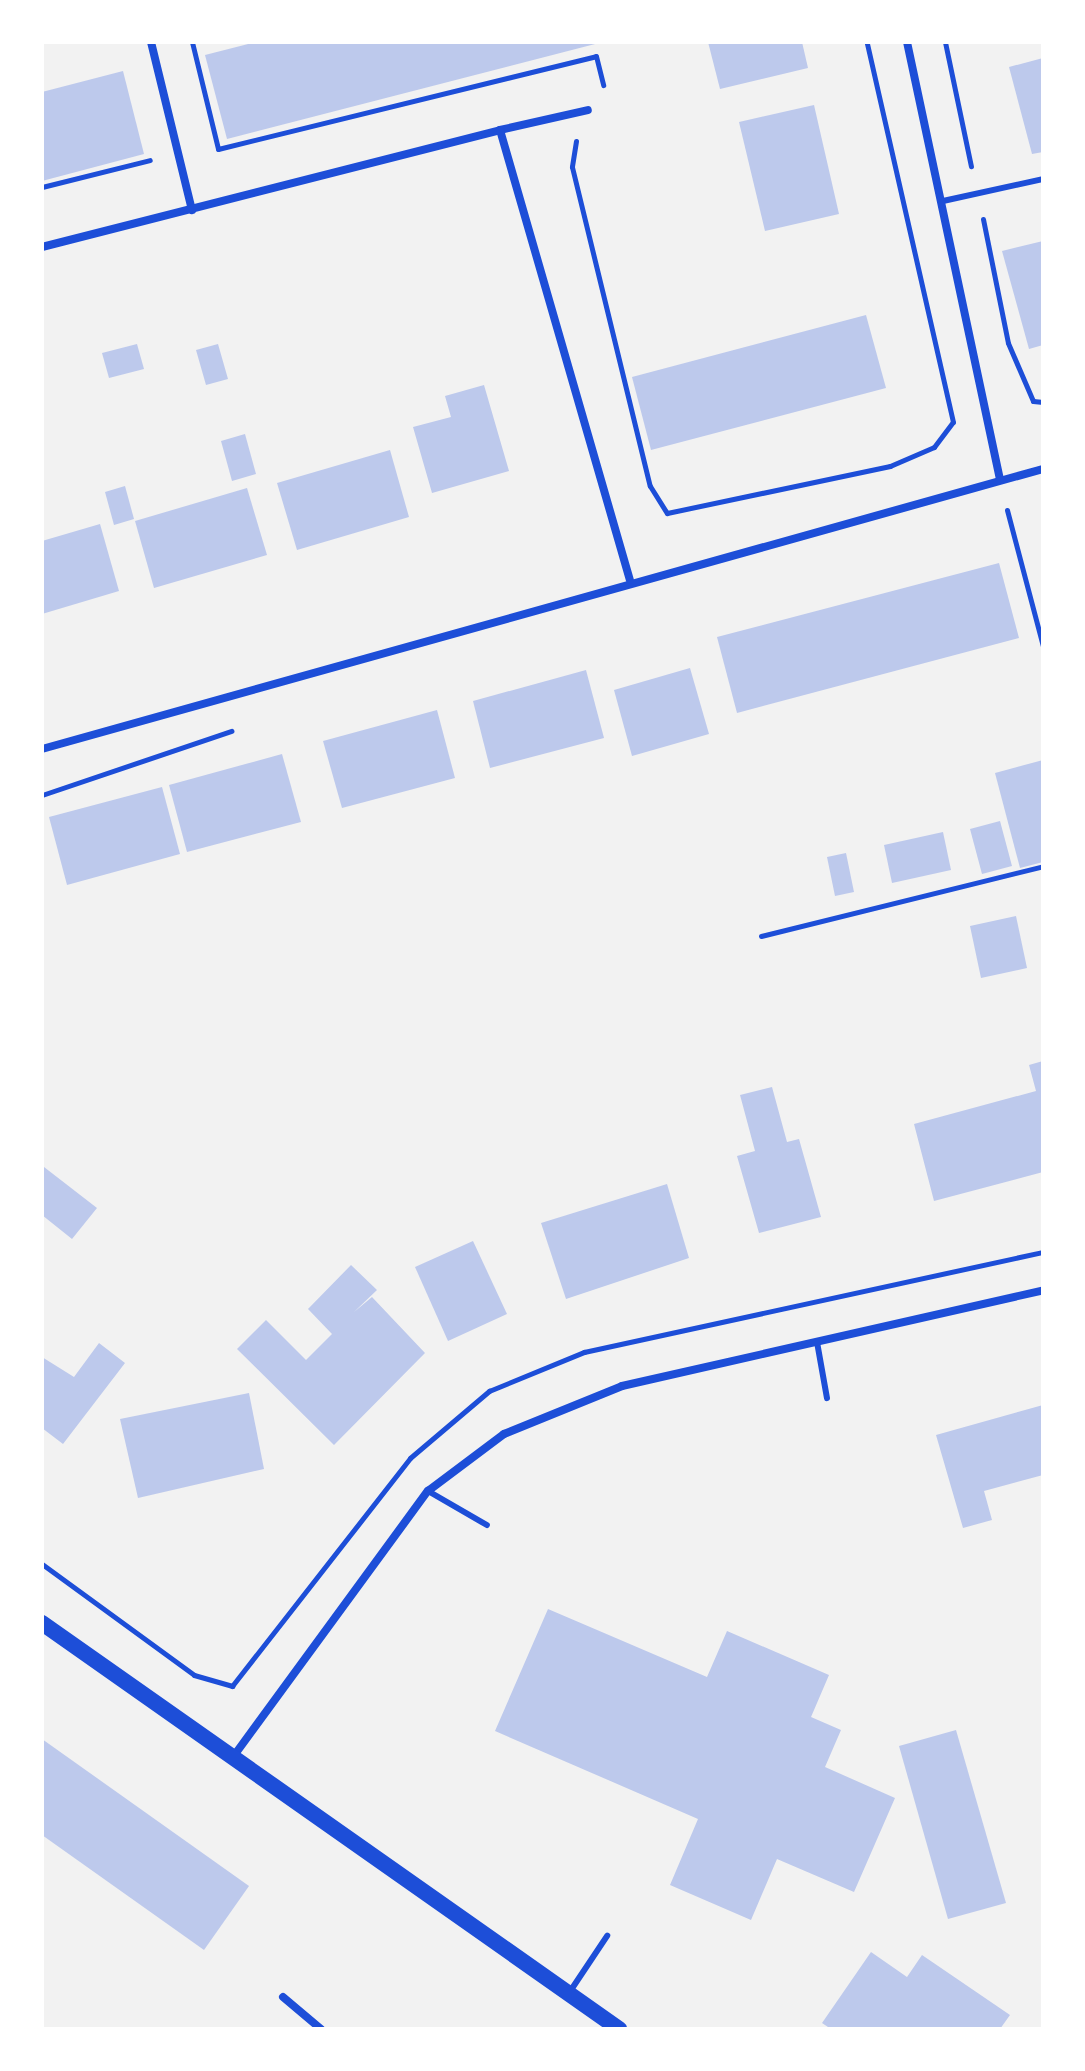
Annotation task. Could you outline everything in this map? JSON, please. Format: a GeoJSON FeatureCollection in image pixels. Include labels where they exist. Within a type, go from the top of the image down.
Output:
{"type":"FeatureCollection","features":[{"type":"Feature","properties":{"kind":"main road"},"geometry":{"type":"LineString","coordinates":[[42,1623],[619,2029]]}},
{"type":"Feature","properties":{"kind":"street"},"geometry":{"type":"LineString","coordinates":[[151,42],[192,210]]}},
{"type":"Feature","properties":{"kind":"street"},"geometry":{"type":"LineString","coordinates":[[907,42],[1000,480]]}},
{"type":"Feature","properties":{"kind":"street"},"geometry":{"type":"LineString","coordinates":[[42,247],[588,110]]}},
{"type":"Feature","properties":{"kind":"street"},"geometry":{"type":"LineString","coordinates":[[500,130],[630,580]]}},
{"type":"Feature","properties":{"kind":"street"},"geometry":{"type":"LineString","coordinates":[[42,749],[630,580],[1043,469]]}},
{"type":"Feature","properties":{"kind":"street"},"geometry":{"type":"LineString","coordinates":[[233,1757],[428,1491],[504,1434],[622,1386],[1043,1290]]}},
{"type":"Feature","properties":{"kind":"street"},"geometry":{"type":"LineString","coordinates":[[283,1997],[321,2029]]}},
{"type":"Feature","properties":{"kind":"lane"},"geometry":{"type":"LineString","coordinates":[[943,201],[1043,179]]}},
{"type":"Feature","properties":{"kind":"lane"},"geometry":{"type":"LineString","coordinates":[[817,1342],[827,1398]]}},
{"type":"Feature","properties":{"kind":"lane"},"geometry":{"type":"LineString","coordinates":[[428,1491],[487,1525]]}},
{"type":"Feature","properties":{"kind":"lane"},"geometry":{"type":"LineString","coordinates":[[569,1993],[607,1936]]}},
{"type":"Feature","properties":{"kind":"path"},"geometry":{"type":"LineString","coordinates":[[667,513],[890,466],[934,447],[953,422],[867,42]]}},
{"type":"Feature","properties":{"kind":"path"},"geometry":{"type":"LineString","coordinates":[[945,42],[1008,343],[1033,401],[1043,402]]}},
{"type":"Feature","properties":{"kind":"path"},"geometry":{"type":"LineString","coordinates":[[42,187],[150,160],[148,149]]}},
{"type":"Feature","properties":{"kind":"path"},"geometry":{"type":"LineString","coordinates":[[1005,505],[1043,646]]}},
{"type":"Feature","properties":{"kind":"path"},"geometry":{"type":"LineString","coordinates":[[761,936],[1043,866]]}},
{"type":"Feature","properties":{"kind":"building"},"geometry":{"type":"Polygon","coordinates":[[[256,42],[599,43],[227,139],[205,55],[256,42]]]}},
{"type":"Feature","properties":{"kind":"building"},"geometry":{"type":"Polygon","coordinates":[[[708,42],[802,42],[808,68],[720,89],[708,42]]]}},
{"type":"Feature","properties":{"kind":"building"},"geometry":{"type":"Polygon","coordinates":[[[1043,58],[1043,152],[1032,154],[1009,67],[1043,58]]]}},
{"type":"Feature","properties":{"kind":"building"},"geometry":{"type":"Polygon","coordinates":[[[123,71],[144,154],[42,181],[42,92],[123,71]]]}},
{"type":"Feature","properties":{"kind":"building"},"geometry":{"type":"Polygon","coordinates":[[[814,105],[839,214],[765,231],[739,122],[814,105]]]}},
{"type":"Feature","properties":{"kind":"building"},"geometry":{"type":"Polygon","coordinates":[[[1043,241],[1043,345],[1029,349],[1002,251],[1043,241]]]}},
{"type":"Feature","properties":{"kind":"building"},"geometry":{"type":"Polygon","coordinates":[[[866,315],[886,388],[651,450],[632,377],[866,315]]]}},
{"type":"Feature","properties":{"kind":"building"},"geometry":{"type":"Polygon","coordinates":[[[137,344],[144,369],[109,378],[102,353],[137,344]]]}},
{"type":"Feature","properties":{"kind":"building"},"geometry":{"type":"Polygon","coordinates":[[[218,344],[228,379],[206,385],[196,350],[218,344]]]}},
{"type":"Feature","properties":{"kind":"building"},"geometry":{"type":"Polygon","coordinates":[[[484,385],[509,471],[432,493],[413,427],[451,417],[445,396],[484,385]]]}},
{"type":"Feature","properties":{"kind":"building"},"geometry":{"type":"Polygon","coordinates":[[[245,434],[256,474],[232,481],[221,441],[245,434]]]}},
{"type":"Feature","properties":{"kind":"building"},"geometry":{"type":"Polygon","coordinates":[[[390,450],[409,517],[297,550],[277,483],[390,450]]]}},
{"type":"Feature","properties":{"kind":"building"},"geometry":{"type":"Polygon","coordinates":[[[125,486],[134,519],[114,525],[105,492],[125,486]]]}},
{"type":"Feature","properties":{"kind":"building"},"geometry":{"type":"Polygon","coordinates":[[[247,488],[267,555],[154,588],[135,521],[247,488]]]}},
{"type":"Feature","properties":{"kind":"building"},"geometry":{"type":"Polygon","coordinates":[[[100,524],[119,591],[42,614],[42,541],[100,524]]]}},
{"type":"Feature","properties":{"kind":"building"},"geometry":{"type":"Polygon","coordinates":[[[999,563],[1019,638],[737,713],[717,637],[999,563]]]}},
{"type":"Feature","properties":{"kind":"building"},"geometry":{"type":"Polygon","coordinates":[[[690,668],[709,734],[632,756],[614,690],[690,668]]]}},
{"type":"Feature","properties":{"kind":"building"},"geometry":{"type":"Polygon","coordinates":[[[586,670],[604,738],[490,768],[473,701],[586,670]]]}},
{"type":"Feature","properties":{"kind":"building"},"geometry":{"type":"Polygon","coordinates":[[[437,710],[455,778],[342,808],[323,741],[437,710]]]}},
{"type":"Feature","properties":{"kind":"building"},"geometry":{"type":"Polygon","coordinates":[[[282,754],[301,822],[187,852],[169,785],[282,754]]]}},
{"type":"Feature","properties":{"kind":"building"},"geometry":{"type":"Polygon","coordinates":[[[1043,760],[1043,862],[1020,868],[995,773],[1043,760]]]}},
{"type":"Feature","properties":{"kind":"building"},"geometry":{"type":"Polygon","coordinates":[[[162,787],[180,854],[67,885],[49,817],[162,787]]]}},
{"type":"Feature","properties":{"kind":"building"},"geometry":{"type":"Polygon","coordinates":[[[1000,821],[1012,866],[982,874],[970,829],[1000,821]]]}},
{"type":"Feature","properties":{"kind":"building"},"geometry":{"type":"Polygon","coordinates":[[[943,832],[951,870],[892,883],[884,845],[943,832]]]}},
{"type":"Feature","properties":{"kind":"building"},"geometry":{"type":"Polygon","coordinates":[[[846,853],[854,892],[835,896],[827,857],[846,853]]]}},
{"type":"Feature","properties":{"kind":"building"},"geometry":{"type":"Polygon","coordinates":[[[1016,916],[1027,968],[981,978],[970,926],[1016,916]]]}},
{"type":"Feature","properties":{"kind":"building"},"geometry":{"type":"Polygon","coordinates":[[[1043,1061],[1043,1172],[934,1201],[914,1124],[1036,1091],[1029,1065],[1043,1061]]]}},
{"type":"Feature","properties":{"kind":"building"},"geometry":{"type":"Polygon","coordinates":[[[772,1087],[787,1142],[799,1139],[821,1217],[759,1233],[737,1156],[755,1151],[740,1095],[772,1087]]]}},
{"type":"Feature","properties":{"kind":"building"},"geometry":{"type":"Polygon","coordinates":[[[44,1167],[97,1208],[72,1239],[42,1215],[44,1167]]]}},
{"type":"Feature","properties":{"kind":"building"},"geometry":{"type":"Polygon","coordinates":[[[667,1184],[689,1258],[566,1299],[541,1223],[667,1184]]]}},
{"type":"Feature","properties":{"kind":"building"},"geometry":{"type":"Polygon","coordinates":[[[473,1241],[507,1314],[448,1341],[415,1267],[473,1241]]]}},
{"type":"Feature","properties":{"kind":"building"},"geometry":{"type":"Polygon","coordinates":[[[351,1265],[377,1290],[354,1312],[372,1297],[425,1353],[334,1445],[237,1349],[266,1320],[306,1360],[332,1334],[308,1309],[351,1265]]]}},
{"type":"Feature","properties":{"kind":"building"},"geometry":{"type":"Polygon","coordinates":[[[99,1343],[125,1363],[63,1444],[42,1428],[42,1357],[74,1377],[99,1343]]]}},
{"type":"Feature","properties":{"kind":"building"},"geometry":{"type":"Polygon","coordinates":[[[249,1393],[264,1469],[138,1498],[120,1419],[249,1393]]]}},
{"type":"Feature","properties":{"kind":"building"},"geometry":{"type":"Polygon","coordinates":[[[1043,1405],[1043,1475],[984,1491],[992,1520],[963,1528],[936,1435],[1043,1405]]]}},
{"type":"Feature","properties":{"kind":"building"},"geometry":{"type":"Polygon","coordinates":[[[548,1609],[707,1677],[727,1631],[829,1675],[811,1717],[841,1730],[825,1767],[895,1798],[854,1892],[777,1859],[751,1920],[670,1885],[698,1819],[495,1731],[548,1609]]]}},
{"type":"Feature","properties":{"kind":"building"},"geometry":{"type":"Polygon","coordinates":[[[956,1730],[1006,1903],[948,1919],[899,1746],[956,1730]]]}},
{"type":"Feature","properties":{"kind":"building"},"geometry":{"type":"Polygon","coordinates":[[[42,1739],[249,1886],[204,1950],[42,1835],[42,1739]]]}},
{"type":"Feature","properties":{"kind":"building"},"geometry":{"type":"Polygon","coordinates":[[[871,1952],[907,1977],[922,1955],[1010,2015],[1000,2029],[831,2029],[822,2023],[871,1952]]]}}]}
